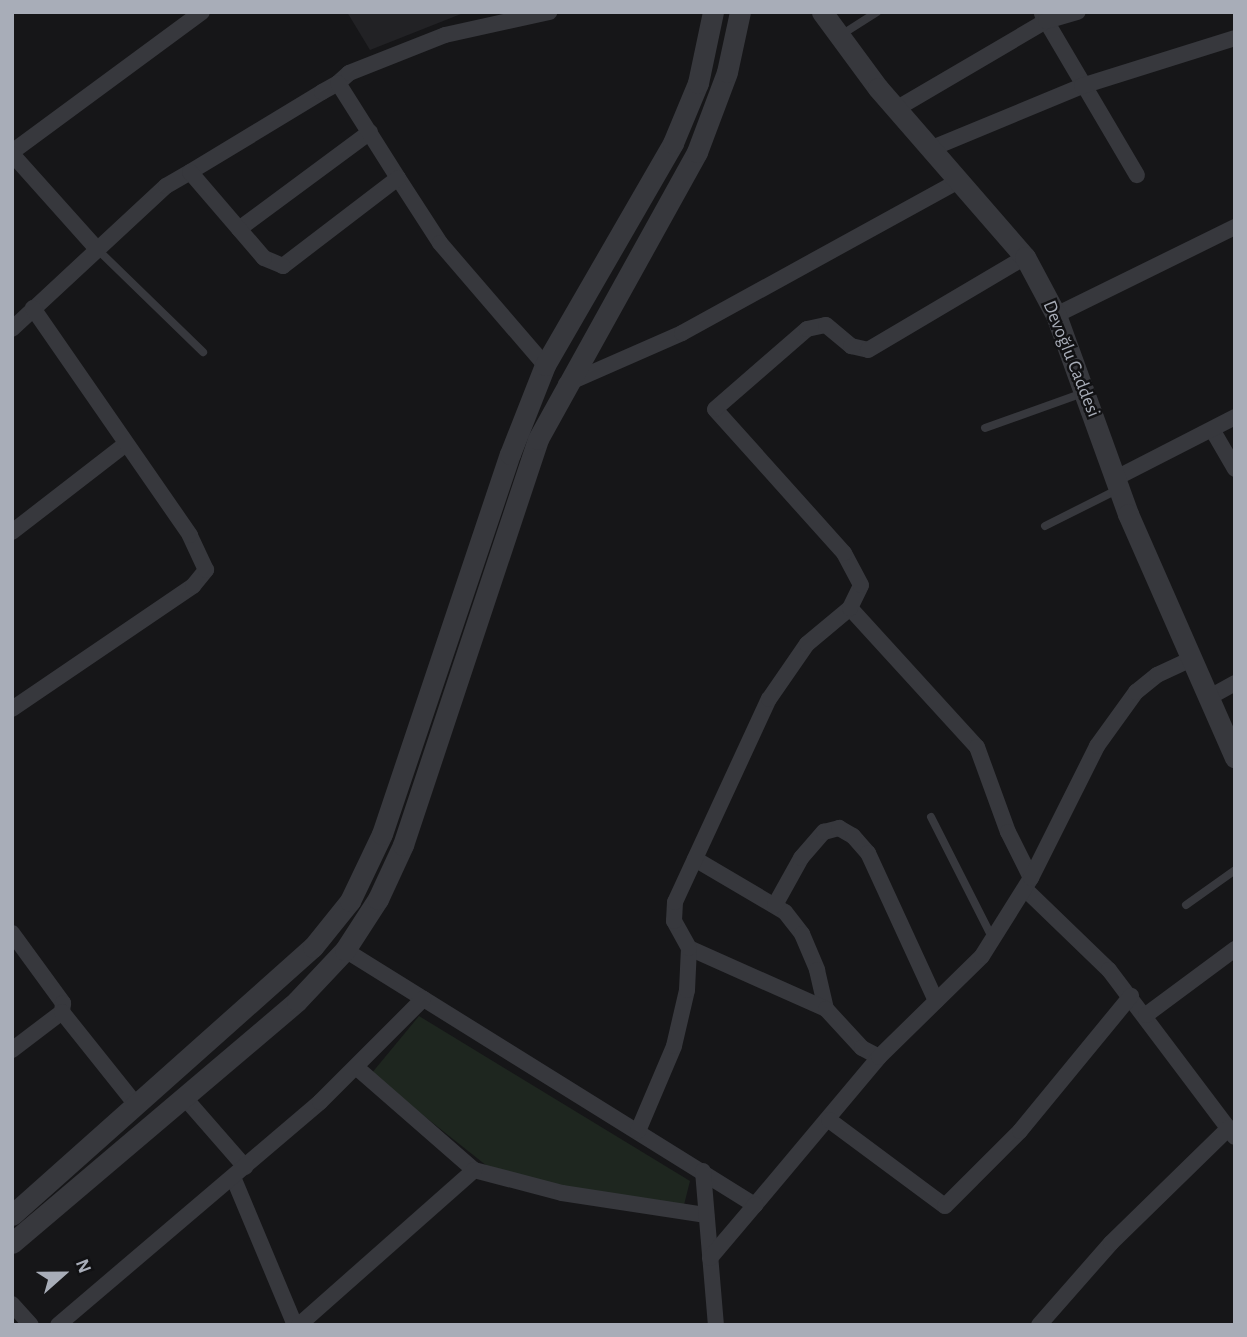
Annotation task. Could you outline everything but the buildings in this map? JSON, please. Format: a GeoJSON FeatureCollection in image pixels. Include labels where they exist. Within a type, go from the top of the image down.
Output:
{"type":"FeatureCollection","features":[{"type":"Feature","properties":{"kind":"street"},"geometry":{"type":"LineString","coordinates":[[97,249],[12,153],[202,12]]}},
{"type":"Feature","properties":{"kind":"street"},"geometry":{"type":"LineString","coordinates":[[12,329],[166,186],[338,83],[349,72],[445,35],[549,12]]}},
{"type":"Feature","properties":{"kind":"street"},"geometry":{"type":"LineString","coordinates":[[12,1214],[137,1106],[313,947],[350,901],[382,834],[510,454],[545,365],[673,143],[698,83],[713,12]]}},
{"type":"Feature","properties":{"kind":"street"},"geometry":{"type":"LineString","coordinates":[[12,1243],[297,1001],[345,950],[378,899],[403,845],[538,439],[566,384],[697,152],[727,72],[740,12]]}},
{"type":"Feature","properties":{"kind":"street","name":"Devoğlu Caddesi"},"geometry":{"type":"LineString","coordinates":[[822,12],[896,109],[1025,257],[1055,315],[1086,392],[1118,484],[1235,758]]}},
{"type":"Feature","properties":{"kind":"street"},"geometry":{"type":"LineString","coordinates":[[896,109],[1044,17],[1078,12]]}},
{"type":"Feature","properties":{"kind":"street"},"geometry":{"type":"LineString","coordinates":[[1044,17],[1082,86],[1137,175]]}},
{"type":"Feature","properties":{"kind":"street"},"geometry":{"type":"LineString","coordinates":[[930,149],[1082,86],[1235,38]]}},
{"type":"Feature","properties":{"kind":"street"},"geometry":{"type":"LineString","coordinates":[[338,83],[440,243],[545,365]]}},
{"type":"Feature","properties":{"kind":"street"},"geometry":{"type":"LineString","coordinates":[[239,229],[370,132]]}},
{"type":"Feature","properties":{"kind":"street"},"geometry":{"type":"LineString","coordinates":[[190,172],[264,258],[283,266],[398,178]]}},
{"type":"Feature","properties":{"kind":"street"},"geometry":{"type":"LineString","coordinates":[[566,384],[682,333],[958,181]]}},
{"type":"Feature","properties":{"kind":"street"},"geometry":{"type":"LineString","coordinates":[[1055,315],[1235,228]]}},
{"type":"Feature","properties":{"kind":"street"},"geometry":{"type":"LineString","coordinates":[[638,1131],[674,1046],[687,990],[689,948],[674,921],[674,902],[769,699],[807,644],[850,608],[861,585],[856,570],[715,410],[807,329],[826,325],[851,346],[868,350],[1025,257]]}},
{"type":"Feature","properties":{"kind":"street"},"geometry":{"type":"LineString","coordinates":[[12,709],[193,586],[206,570],[190,535],[33,308]]}},
{"type":"Feature","properties":{"kind":"street"},"geometry":{"type":"LineString","coordinates":[[1118,484],[1235,417]]}},
{"type":"Feature","properties":{"kind":"street"},"geometry":{"type":"LineString","coordinates":[[1213,430],[1235,469]]}},
{"type":"Feature","properties":{"kind":"street"},"geometry":{"type":"LineString","coordinates":[[12,532],[125,444]]}},
{"type":"Feature","properties":{"kind":"street"},"geometry":{"type":"LineString","coordinates":[[850,608],[977,747],[1028,883],[1131,996],[1232,1133],[1111,1243],[1039,1325]]}},
{"type":"Feature","properties":{"kind":"street"},"geometry":{"type":"LineString","coordinates":[[710,1258],[829,1119],[878,1057],[936,1002],[994,941],[1028,883],[1072,792],[1136,692],[1157,675],[1191,659]]}},
{"type":"Feature","properties":{"kind":"street"},"geometry":{"type":"LineString","coordinates":[[1208,698],[1235,683]]}},
{"type":"Feature","properties":{"kind":"street"},"geometry":{"type":"LineString","coordinates":[[775,905],[801,858],[824,832],[838,828],[853,836],[868,853],[936,1002]]}},
{"type":"Feature","properties":{"kind":"street"},"geometry":{"type":"LineString","coordinates":[[695,859],[775,905],[802,934],[817,970],[826,1009]]}},
{"type":"Feature","properties":{"kind":"street"},"geometry":{"type":"LineString","coordinates":[[12,933],[55,988],[62,1012],[137,1106]]}},
{"type":"Feature","properties":{"kind":"street"},"geometry":{"type":"LineString","coordinates":[[689,948],[826,1009],[862,1048],[878,1057]]}},
{"type":"Feature","properties":{"kind":"street"},"geometry":{"type":"LineString","coordinates":[[1146,1015],[1235,949]]}},
{"type":"Feature","properties":{"kind":"street"},"geometry":{"type":"LineString","coordinates":[[345,950],[755,1205]]}},
{"type":"Feature","properties":{"kind":"street"},"geometry":{"type":"LineString","coordinates":[[829,1119],[945,1206],[1020,1131],[1131,996]]}},
{"type":"Feature","properties":{"kind":"street"},"geometry":{"type":"LineString","coordinates":[[58,1325],[239,1172],[356,1067],[423,999]]}},
{"type":"Feature","properties":{"kind":"street"},"geometry":{"type":"LineString","coordinates":[[12,1050],[62,1012]]}},
{"type":"Feature","properties":{"kind":"street"},"geometry":{"type":"LineString","coordinates":[[356,1067],[474,1170],[562,1193],[706,1215]]}},
{"type":"Feature","properties":{"kind":"street"},"geometry":{"type":"LineString","coordinates":[[184,1097],[239,1172],[297,1325],[474,1170]]}},
{"type":"Feature","properties":{"kind":"street"},"geometry":{"type":"LineString","coordinates":[[703,1171],[716,1325]]}},
{"type":"Feature","properties":{"kind":"street"},"geometry":{"type":"LineString","coordinates":[[12,1304],[31,1325]]}},
{"type":"Feature","properties":{"kind":"lane"},"geometry":{"type":"LineString","coordinates":[[839,36],[877,12]]}},
{"type":"Feature","properties":{"kind":"lane"},"geometry":{"type":"LineString","coordinates":[[97,249],[203,352]]}},
{"type":"Feature","properties":{"kind":"lane"},"geometry":{"type":"LineString","coordinates":[[985,428],[1086,392]]}},
{"type":"Feature","properties":{"kind":"lane"},"geometry":{"type":"LineString","coordinates":[[1045,526],[1118,484]]}},
{"type":"Feature","properties":{"kind":"lane"},"geometry":{"type":"LineString","coordinates":[[931,817],[994,941]]}},
{"type":"Feature","properties":{"kind":"lane"},"geometry":{"type":"LineString","coordinates":[[1186,905],[1235,870]]}},
{"type":"Feature","properties":{"kind":"shaded area"},"geometry":{"type":"Polygon","coordinates":[[[347,12],[466,12],[370,50],[347,12]]]}},
{"type":"Feature","properties":{"kind":"shaded area"},"geometry":{"type":"Polygon","coordinates":[[[419,1016],[690,1181],[683,1209],[553,1185],[487,1166],[371,1074],[419,1016]]]}}]}
